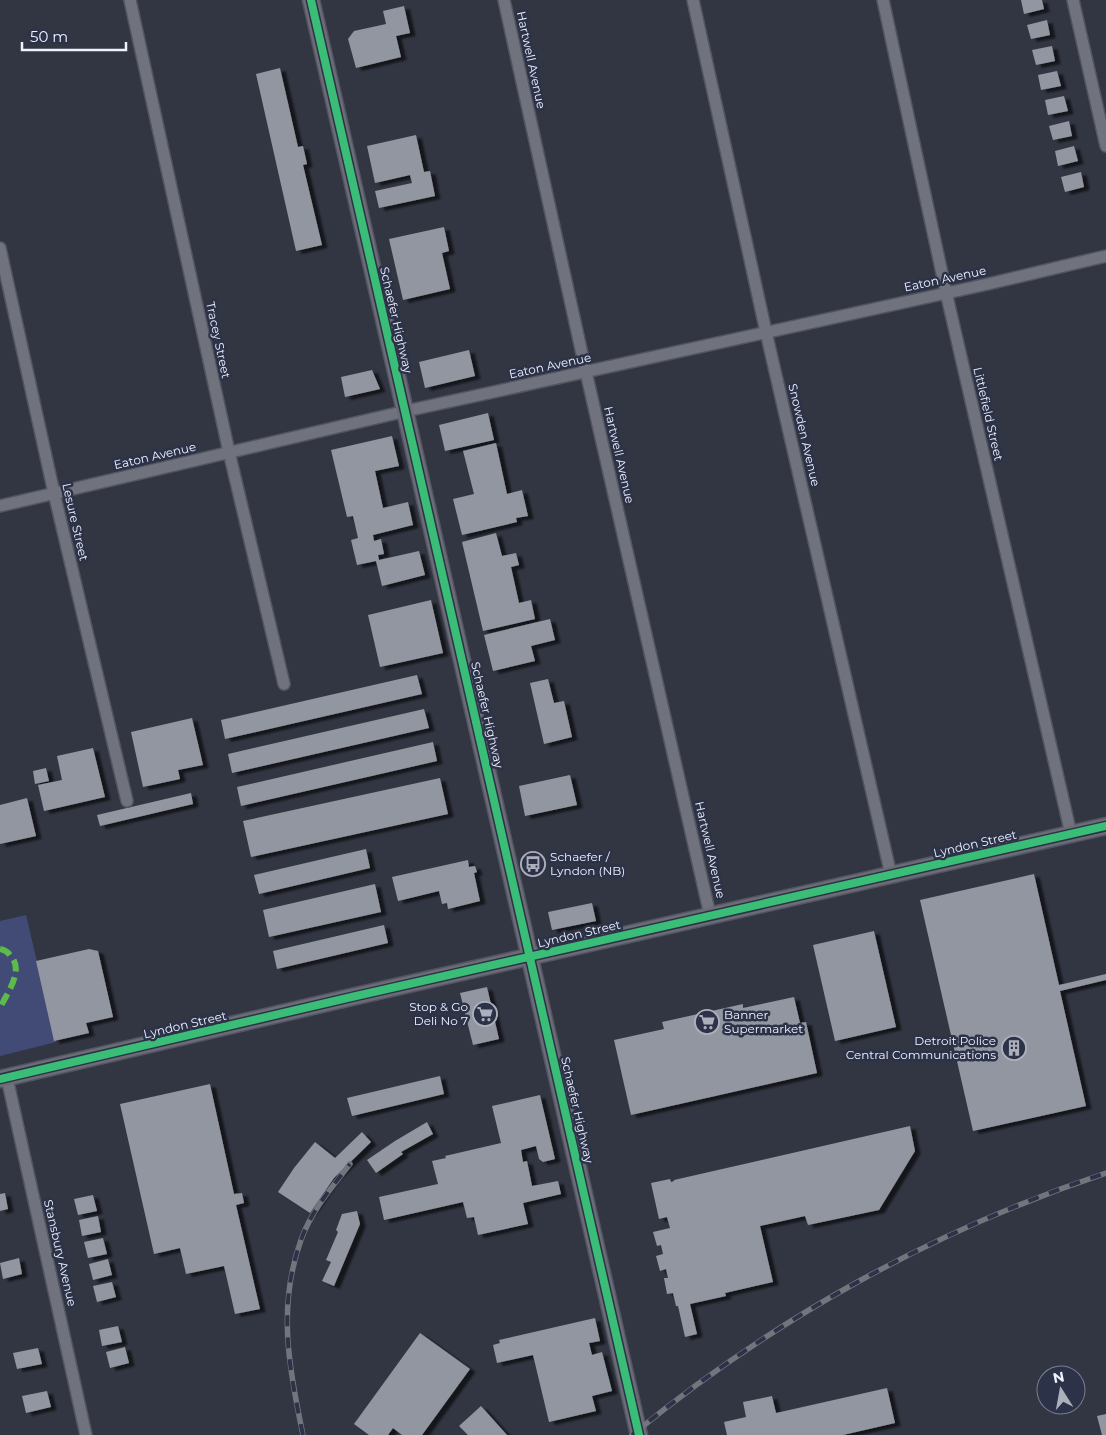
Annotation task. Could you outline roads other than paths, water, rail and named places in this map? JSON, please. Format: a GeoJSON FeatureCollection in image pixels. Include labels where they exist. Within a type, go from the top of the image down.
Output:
{"type":"FeatureCollection","features":[{"type":"Feature","properties":{"kind":"street","name":"Tracey Street"},"geometry":{"type":"LineString","coordinates":[[130,0],[229,452],[284,684]]}},
{"type":"Feature","properties":{"kind":"street","name":"Schaefer Highway"},"geometry":{"type":"LineString","coordinates":[[311,0],[639,1435]]}},
{"type":"Feature","properties":{"kind":"street","name":"Hartwell Avenue"},"geometry":{"type":"LineString","coordinates":[[504,0],[586,372],[710,916]]}},
{"type":"Feature","properties":{"kind":"street","name":"Snowden Avenue"},"geometry":{"type":"LineString","coordinates":[[693,0],[766,332],[891,875]]}},
{"type":"Feature","properties":{"kind":"street","name":"Littlefield Street"},"geometry":{"type":"LineString","coordinates":[[883,0],[946,292],[1071,834]]}},
{"type":"Feature","properties":{"kind":"street"},"geometry":{"type":"LineString","coordinates":[[1073,0],[1106,146]]}},
{"type":"Feature","properties":{"kind":"street","name":"Lesure Street"},"geometry":{"type":"LineString","coordinates":[[0,248],[54,493],[127,801]]}},
{"type":"Feature","properties":{"kind":"street","name":"Eaton Avenue"},"geometry":{"type":"LineString","coordinates":[[0,506],[406,411],[1106,256]]}},
{"type":"Feature","properties":{"kind":"street","name":"Lyndon Street"},"geometry":{"type":"LineString","coordinates":[[3,1078],[1106,826]]}},
{"type":"Feature","properties":{"kind":"street","name":"Stansbury Avenue"},"geometry":{"type":"LineString","coordinates":[[3,1078],[86,1435]]}},
{"type":"Feature","properties":{"kind":"railway"},"geometry":{"type":"LineString","coordinates":[[303,1435],[290,1362],[287,1313],[289,1289],[305,1229],[322,1200],[350,1164]]}},
{"type":"Feature","properties":{"kind":"railway"},"geometry":{"type":"LineString","coordinates":[[632,1435],[686,1393],[741,1354],[857,1282],[979,1222],[1042,1196],[1106,1173]]}},
{"type":"Feature","properties":{"kind":"place","name":"Schaefer / Lyndon (NB)"},"geometry":{"type":"Point","coordinates":[533,864]}},
{"type":"Feature","properties":{"kind":"place","name":"Stop & Go Deli No 7"},"geometry":{"type":"Point","coordinates":[485,1014]}},
{"type":"Feature","properties":{"kind":"place","name":"Banner Supermarket"},"geometry":{"type":"Point","coordinates":[707,1022]}},
{"type":"Feature","properties":{"kind":"place","name":"Detroit Police Central Communications"},"geometry":{"type":"Point","coordinates":[1014,1048]}}]}
